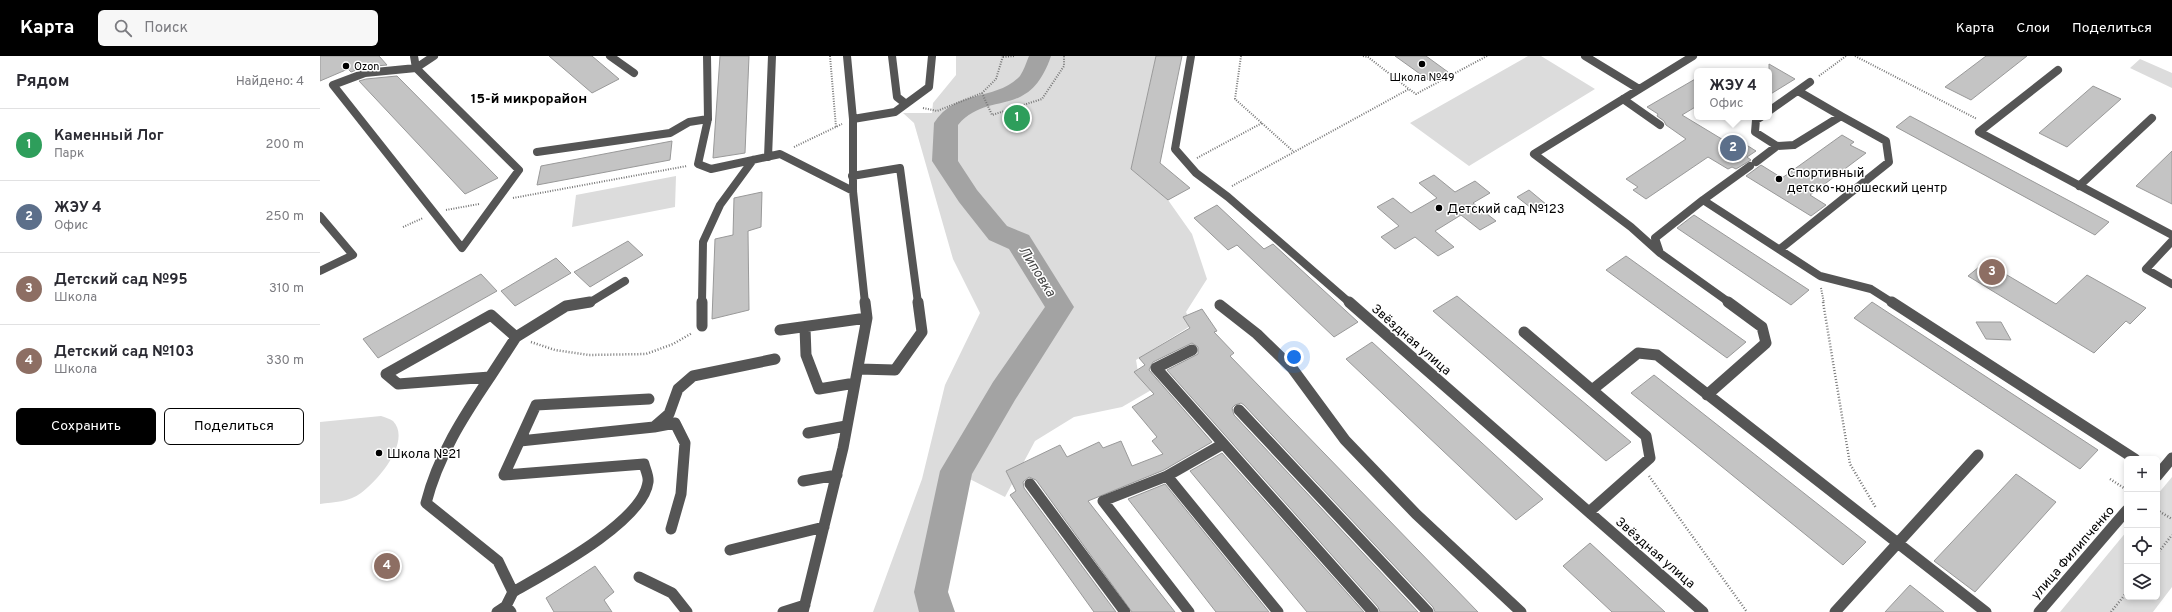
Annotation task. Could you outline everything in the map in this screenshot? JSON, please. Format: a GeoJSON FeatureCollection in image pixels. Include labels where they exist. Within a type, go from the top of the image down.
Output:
{"type":"FeatureCollection","features":[{"type":"Feature","properties":{"kind":"street"},"geometry":{"type":"LineString","coordinates":[[414,56],[416,68],[519,170],[462,248],[333,85],[365,72],[416,68],[434,56]]}},
{"type":"Feature","properties":{"kind":"street"},"geometry":{"type":"LineString","coordinates":[[610,56],[634,74]]}},
{"type":"Feature","properties":{"kind":"street"},"geometry":{"type":"LineString","coordinates":[[707,56],[708,119],[698,164],[711,169],[780,154],[853,191]]}},
{"type":"Feature","properties":{"kind":"street"},"geometry":{"type":"LineString","coordinates":[[768,157],[772,56]]}},
{"type":"Feature","properties":{"kind":"street"},"geometry":{"type":"LineString","coordinates":[[783,612],[804,608],[837,475],[859,369],[867,318],[853,191],[853,119],[847,56]]}},
{"type":"Feature","properties":{"kind":"street"},"geometry":{"type":"LineString","coordinates":[[892,56],[896,97],[906,104]]}},
{"type":"Feature","properties":{"kind":"street"},"geometry":{"type":"LineString","coordinates":[[853,119],[895,112],[929,87],[932,56]]}},
{"type":"Feature","properties":{"kind":"street","name":"Звёздная улица"},"geometry":{"type":"LineString","coordinates":[[1191,56],[1175,149],[1187,163],[1703,612]]}},
{"type":"Feature","properties":{"kind":"street"},"geometry":{"type":"LineString","coordinates":[[1585,56],[1639,90]]}},
{"type":"Feature","properties":{"kind":"street"},"geometry":{"type":"LineString","coordinates":[[1693,56],[1534,154],[1631,227],[1660,253],[1762,327],[1766,343],[1707,395]]}},
{"type":"Feature","properties":{"kind":"street"},"geometry":{"type":"LineString","coordinates":[[2058,70],[1979,132],[2172,235]]}},
{"type":"Feature","properties":{"kind":"street"},"geometry":{"type":"LineString","coordinates":[[1772,109],[1810,82]]}},
{"type":"Feature","properties":{"kind":"street"},"geometry":{"type":"LineString","coordinates":[[1780,249],[1889,162],[1886,141],[1798,90]]}},
{"type":"Feature","properties":{"kind":"street"},"geometry":{"type":"LineString","coordinates":[[1623,99],[1660,125]]}},
{"type":"Feature","properties":{"kind":"street"},"geometry":{"type":"LineString","coordinates":[[1660,253],[1655,238],[1703,200],[1777,146],[1794,145],[1841,116]]}},
{"type":"Feature","properties":{"kind":"street"},"geometry":{"type":"LineString","coordinates":[[2079,186],[2152,118]]}},
{"type":"Feature","properties":{"kind":"street"},"geometry":{"type":"LineString","coordinates":[[537,152],[670,132],[689,122],[708,119]]}},
{"type":"Feature","properties":{"kind":"street"},"geometry":{"type":"LineString","coordinates":[[1756,120],[1755,132],[1777,146]]}},
{"type":"Feature","properties":{"kind":"street"},"geometry":{"type":"LineString","coordinates":[[702,326],[703,242],[720,205],[753,160]]}},
{"type":"Feature","properties":{"kind":"street"},"geometry":{"type":"LineString","coordinates":[[852,176],[900,168],[922,332],[895,370],[859,369]]}},
{"type":"Feature","properties":{"kind":"street"},"geometry":{"type":"LineString","coordinates":[[1703,200],[1820,276],[1871,289],[2130,456]]}},
{"type":"Feature","properties":{"kind":"street"},"geometry":{"type":"LineString","coordinates":[[320,216],[353,255],[320,271]]}},
{"type":"Feature","properties":{"kind":"street"},"geometry":{"type":"LineString","coordinates":[[2172,241],[2146,270],[2172,284]]}},
{"type":"Feature","properties":{"kind":"street"},"geometry":{"type":"LineString","coordinates":[[513,592],[498,561],[426,503],[436,469],[468,408],[491,377],[516,337],[566,306],[588,304],[625,281]]}},
{"type":"Feature","properties":{"kind":"street"},"geometry":{"type":"LineString","coordinates":[[1220,305],[1257,334],[1292,368],[1345,440],[1416,514],[1521,612]]}},
{"type":"Feature","properties":{"kind":"street"},"geometry":{"type":"LineString","coordinates":[[491,377],[398,384],[386,374],[491,315],[516,337]]}},
{"type":"Feature","properties":{"kind":"street"},"geometry":{"type":"LineString","coordinates":[[780,330],[805,328],[867,318]]}},
{"type":"Feature","properties":{"kind":"street"},"geometry":{"type":"LineString","coordinates":[[805,328],[806,356],[820,389],[855,383]]}},
{"type":"Feature","properties":{"kind":"street"},"geometry":{"type":"LineString","coordinates":[[1524,332],[1646,436],[1650,458],[1589,512]]}},
{"type":"Feature","properties":{"kind":"street"},"geometry":{"type":"LineString","coordinates":[[1192,350],[1156,368],[1373,612]]}},
{"type":"Feature","properties":{"kind":"street"},"geometry":{"type":"LineString","coordinates":[[1592,390],[1638,353],[1656,355],[1986,612]]}},
{"type":"Feature","properties":{"kind":"street"},"geometry":{"type":"LineString","coordinates":[[654,427],[669,414],[678,389],[693,376],[775,359]]}},
{"type":"Feature","properties":{"kind":"street"},"geometry":{"type":"LineString","coordinates":[[505,610],[513,592],[598,540],[637,505],[648,482],[644,464],[504,476],[536,405],[650,399]]}},
{"type":"Feature","properties":{"kind":"street"},"geometry":{"type":"LineString","coordinates":[[1239,410],[1428,612]]}},
{"type":"Feature","properties":{"kind":"street"},"geometry":{"type":"LineString","coordinates":[[520,441],[675,424],[685,443],[681,494],[671,529]]}},
{"type":"Feature","properties":{"kind":"street"},"geometry":{"type":"LineString","coordinates":[[808,433],[846,426]]}},
{"type":"Feature","properties":{"kind":"street"},"geometry":{"type":"LineString","coordinates":[[1189,612],[1103,501],[1167,476],[1223,444]]}},
{"type":"Feature","properties":{"kind":"street"},"geometry":{"type":"LineString","coordinates":[[1836,612],[1978,455]]}},
{"type":"Feature","properties":{"kind":"street"},"geometry":{"type":"LineString","coordinates":[[2160,471],[2172,458]]}},
{"type":"Feature","properties":{"kind":"street"},"geometry":{"type":"LineString","coordinates":[[803,481],[837,475]]}},
{"type":"Feature","properties":{"kind":"street"},"geometry":{"type":"LineString","coordinates":[[1167,476],[1278,612]]}},
{"type":"Feature","properties":{"kind":"street"},"geometry":{"type":"LineString","coordinates":[[1030,484],[1125,612]]}},
{"type":"Feature","properties":{"kind":"street","name":"улица Филипченко"},"geometry":{"type":"LineString","coordinates":[[2039,612],[2124,513]]}},
{"type":"Feature","properties":{"kind":"street"},"geometry":{"type":"LineString","coordinates":[[730,550],[824,527]]}},
{"type":"Feature","properties":{"kind":"street"},"geometry":{"type":"LineString","coordinates":[[638,576],[672,593],[687,612]]}},
{"type":"Feature","properties":{"kind":"path"},"geometry":{"type":"LineString","coordinates":[[830,56],[836,127]]}},
{"type":"Feature","properties":{"kind":"path"},"geometry":{"type":"LineString","coordinates":[[906,104],[937,111],[982,93],[996,79],[1003,56],[1015,56]]}},
{"type":"Feature","properties":{"kind":"path"},"geometry":{"type":"LineString","coordinates":[[982,93],[992,115],[1042,99],[1064,66],[1064,56]]}},
{"type":"Feature","properties":{"kind":"path"},"geometry":{"type":"LineString","coordinates":[[1241,56],[1234,99],[1294,152]]}},
{"type":"Feature","properties":{"kind":"path"},"geometry":{"type":"LineString","coordinates":[[1363,56],[1368,57],[1416,94],[1487,56]]}},
{"type":"Feature","properties":{"kind":"path"},"geometry":{"type":"LineString","coordinates":[[1810,82],[1846,56]]}},
{"type":"Feature","properties":{"kind":"path"},"geometry":{"type":"LineString","coordinates":[[1855,56],[1988,125]]}},
{"type":"Feature","properties":{"kind":"path"},"geometry":{"type":"LineString","coordinates":[[1221,192],[1409,89]]}},
{"type":"Feature","properties":{"kind":"path"},"geometry":{"type":"LineString","coordinates":[[768,157],[803,144],[853,119]]}},
{"type":"Feature","properties":{"kind":"path"},"geometry":{"type":"LineString","coordinates":[[1187,163],[1262,123]]}},
{"type":"Feature","properties":{"kind":"path"},"geometry":{"type":"LineString","coordinates":[[403,227],[434,212],[698,164]]}},
{"type":"Feature","properties":{"kind":"path"},"geometry":{"type":"LineString","coordinates":[[1820,276],[1850,464],[1878,511]]}},
{"type":"Feature","properties":{"kind":"path"},"geometry":{"type":"LineString","coordinates":[[516,337],[555,350],[589,355],[646,354],[673,344],[702,326]]}},
{"type":"Feature","properties":{"kind":"path"},"geometry":{"type":"LineString","coordinates":[[1642,465],[1747,612]]}},
{"type":"Feature","properties":{"kind":"path"},"geometry":{"type":"LineString","coordinates":[[2110,478],[2124,488]]}},
{"type":"Feature","properties":{"kind":"path"},"geometry":{"type":"LineString","coordinates":[[2160,512],[2172,520]]}},
{"type":"Feature","properties":{"kind":"path"},"geometry":{"type":"LineString","coordinates":[[2160,550],[2172,535]]}},
{"type":"Feature","properties":{"kind":"path"},"geometry":{"type":"LineString","coordinates":[[2111,612],[2124,596]]}},
{"type":"Feature","properties":{"kind":"shaded area"},"geometry":{"type":"Polygon","coordinates":[[[956,56],[1156,56],[1131,169],[1168,200],[1192,234],[1207,279],[1186,312],[1192,325],[1136,360],[1138,372],[1153,389],[1122,407],[1074,417],[1035,441],[1005,497],[956,472],[931,592],[937,612],[873,612],[922,479],[945,385],[980,313],[953,259],[914,123],[903,113],[932,113],[933,103],[956,75],[956,56]]]}},
{"type":"Feature","properties":{"kind":"shaded area"},"geometry":{"type":"Polygon","coordinates":[[[1528,56],[1541,56],[1595,89],[1469,166],[1410,123],[1528,56]]]}},
{"type":"Feature","properties":{"kind":"shaded area"},"geometry":{"type":"Polygon","coordinates":[[[2140,59],[2172,73],[2172,88],[2130,68],[2140,59]]]}},
{"type":"Feature","properties":{"kind":"shaded area"},"geometry":{"type":"Polygon","coordinates":[[[676,176],[675,207],[572,227],[576,195],[676,176]]]}},
{"type":"Feature","properties":{"kind":"shaded area"},"geometry":{"type":"Polygon","coordinates":[[[381,416],[393,421],[398,429],[396,449],[384,470],[376,480],[356,496],[341,501],[320,504],[320,422],[381,416]]]}},
{"type":"Feature","properties":{"kind":"shaded area"},"geometry":{"type":"Polygon","coordinates":[[[2172,477],[2172,587],[2153,612],[2060,612],[2124,535],[2124,600],[2160,600],[2160,491],[2172,477]]]}},
{"type":"Feature","properties":{"kind":"building"},"geometry":{"type":"Polygon","coordinates":[[[320,56],[379,56],[387,65],[364,67],[351,72],[348,69],[320,81],[320,56]]]}},
{"type":"Feature","properties":{"kind":"building"},"geometry":{"type":"Polygon","coordinates":[[[549,56],[592,56],[619,79],[592,93],[549,56]]]}},
{"type":"Feature","properties":{"kind":"building"},"geometry":{"type":"Polygon","coordinates":[[[720,56],[749,56],[745,153],[713,158],[720,56]]]}},
{"type":"Feature","properties":{"kind":"building"},"geometry":{"type":"Polygon","coordinates":[[[1156,56],[1182,56],[1160,163],[1190,188],[1168,200],[1131,169],[1156,56]]]}},
{"type":"Feature","properties":{"kind":"building","name":"Школа №49"},"geometry":{"type":"Polygon","coordinates":[[[1395,56],[1426,56],[1448,72],[1430,81],[1395,56]]]}},
{"type":"Feature","properties":{"kind":"building"},"geometry":{"type":"Polygon","coordinates":[[[1986,56],[2027,56],[1971,100],[1945,87],[1986,56]]]}},
{"type":"Feature","properties":{"kind":"building"},"geometry":{"type":"Polygon","coordinates":[[[1769,64],[1795,79],[1772,93],[1772,68],[1769,68],[1769,64]]]}},
{"type":"Feature","properties":{"kind":"building"},"geometry":{"type":"Polygon","coordinates":[[[397,76],[498,178],[465,194],[359,81],[397,76]]]}},
{"type":"Feature","properties":{"kind":"building"},"geometry":{"type":"Polygon","coordinates":[[[1694,80],[1694,108],[1682,115],[1725,141],[1732,136],[1756,151],[1747,157],[1751,160],[1736,169],[1732,167],[1728,169],[1708,157],[1646,199],[1633,190],[1638,187],[1626,179],[1686,139],[1666,125],[1664,121],[1657,116],[1658,114],[1647,107],[1694,80]]]}},
{"type":"Feature","properties":{"kind":"building"},"geometry":{"type":"Polygon","coordinates":[[[2093,86],[2121,99],[2067,147],[2039,133],[2093,86]]]}},
{"type":"Feature","properties":{"kind":"building"},"geometry":{"type":"Polygon","coordinates":[[[1910,116],[2109,222],[2095,235],[1896,127],[1910,116]]]}},
{"type":"Feature","properties":{"kind":"building"},"geometry":{"type":"Polygon","coordinates":[[[1842,135],[1854,142],[1850,145],[1866,153],[1810,195],[1826,205],[1811,216],[1746,176],[1761,165],[1782,178],[1842,135]]]}},
{"type":"Feature","properties":{"kind":"building"},"geometry":{"type":"Polygon","coordinates":[[[672,141],[670,160],[537,185],[541,166],[672,141]]]}},
{"type":"Feature","properties":{"kind":"building"},"geometry":{"type":"Polygon","coordinates":[[[2172,151],[2172,204],[2136,186],[2172,151]]]}},
{"type":"Feature","properties":{"kind":"building"},"geometry":{"type":"Polygon","coordinates":[[[1434,175],[1455,192],[1475,181],[1490,193],[1473,203],[1496,221],[1480,230],[1461,215],[1435,231],[1454,247],[1438,256],[1415,237],[1395,249],[1381,237],[1399,226],[1377,207],[1393,198],[1411,213],[1437,198],[1419,183],[1434,175]]]}},
{"type":"Feature","properties":{"kind":"building"},"geometry":{"type":"Polygon","coordinates":[[[1529,190],[1547,205],[1535,211],[1517,197],[1529,190]]]}},
{"type":"Feature","properties":{"kind":"building"},"geometry":{"type":"Polygon","coordinates":[[[762,192],[761,227],[748,231],[749,310],[712,319],[715,239],[733,235],[734,198],[762,192]]]}},
{"type":"Feature","properties":{"kind":"building"},"geometry":{"type":"Polygon","coordinates":[[[1217,205],[1264,249],[1273,244],[1358,322],[1334,337],[1237,245],[1228,250],[1194,218],[1217,205]]]}},
{"type":"Feature","properties":{"kind":"building"},"geometry":{"type":"Polygon","coordinates":[[[1694,215],[1809,290],[1791,305],[1677,228],[1694,215]]]}},
{"type":"Feature","properties":{"kind":"building"},"geometry":{"type":"Polygon","coordinates":[[[628,241],[643,255],[590,287],[574,272],[628,241]]]}},
{"type":"Feature","properties":{"kind":"building"},"geometry":{"type":"Polygon","coordinates":[[[1626,256],[1746,342],[1727,358],[1606,270],[1626,256]]]}},
{"type":"Feature","properties":{"kind":"building"},"geometry":{"type":"Polygon","coordinates":[[[556,258],[571,273],[515,306],[501,291],[556,258]]]}},
{"type":"Feature","properties":{"kind":"building"},"geometry":{"type":"Polygon","coordinates":[[[1985,262],[2056,304],[2087,275],[2146,308],[2130,324],[2126,321],[2094,353],[1968,276],[1985,262]]]}},
{"type":"Feature","properties":{"kind":"building"},"geometry":{"type":"Polygon","coordinates":[[[481,274],[497,291],[378,358],[363,339],[481,274]]]}},
{"type":"Feature","properties":{"kind":"building"},"geometry":{"type":"Polygon","coordinates":[[[1457,296],[1631,442],[1606,461],[1433,311],[1457,296]]]}},
{"type":"Feature","properties":{"kind":"building"},"geometry":{"type":"Polygon","coordinates":[[[1872,302],[2098,450],[2080,469],[1854,318],[1872,302]]]}},
{"type":"Feature","properties":{"kind":"building"},"geometry":{"type":"Polygon","coordinates":[[[1202,309],[1217,331],[1214,332],[1234,353],[1230,356],[1478,612],[1435,612],[1433,607],[1244,405],[1241,403],[1235,405],[1232,408],[1234,415],[1418,612],[1380,612],[1378,607],[1167,370],[1198,354],[1198,347],[1192,343],[1153,362],[1149,370],[1212,442],[1164,470],[1088,501],[1175,612],[1132,612],[1036,480],[1029,477],[1023,482],[1024,488],[1116,612],[1094,612],[1010,495],[1016,491],[1006,471],[1060,445],[1067,457],[1099,442],[1103,448],[1121,441],[1132,466],[1163,454],[1152,441],[1157,437],[1132,407],[1154,394],[1134,372],[1145,365],[1139,358],[1190,328],[1183,317],[1202,309]]]}},
{"type":"Feature","properties":{"kind":"building"},"geometry":{"type":"Polygon","coordinates":[[[1976,322],[2001,322],[2011,340],[1986,339],[1976,322]]]}},
{"type":"Feature","properties":{"kind":"building"},"geometry":{"type":"Polygon","coordinates":[[[1372,342],[1543,499],[1516,520],[1346,359],[1372,342]]]}},
{"type":"Feature","properties":{"kind":"building"},"geometry":{"type":"Polygon","coordinates":[[[1654,375],[1866,542],[1843,565],[1631,393],[1654,375]]]}},
{"type":"Feature","properties":{"kind":"building"},"geometry":{"type":"Polygon","coordinates":[[[1222,453],[1364,612],[1307,612],[1190,471],[1222,453]]]}},
{"type":"Feature","properties":{"kind":"building"},"geometry":{"type":"Polygon","coordinates":[[[2016,474],[2056,502],[1975,592],[1934,561],[2016,474]]]}},
{"type":"Feature","properties":{"kind":"building"},"geometry":{"type":"Polygon","coordinates":[[[1165,484],[1269,612],[1216,612],[1128,499],[1165,484]]]}},
{"type":"Feature","properties":{"kind":"building"},"geometry":{"type":"Polygon","coordinates":[[[1590,543],[1665,612],[1612,612],[1563,566],[1590,543]]]}},
{"type":"Feature","properties":{"kind":"building"},"geometry":{"type":"Polygon","coordinates":[[[595,566],[614,592],[604,600],[612,612],[554,612],[546,598],[595,566]]]}},
{"type":"Feature","properties":{"kind":"building"},"geometry":{"type":"Polygon","coordinates":[[[1910,585],[1944,612],[1885,612],[1910,585]]]}},
{"type":"Feature","properties":{"kind":"waterway","name":"Липовка"},"geometry":{"type":"LineString","coordinates":[[937,612],[931,592],[956,471],[1004,391],[1060,307],[1019,242],[998,233],[968,196],[945,161],[946,123],[961,109],[1010,93],[1019,88],[1028,81],[1035,70],[1040,56]]}},
{"type":"Feature","properties":{"kind":"place","name":"Школа №49"},"geometry":{"type":"Point","coordinates":[1422,64]}},
{"type":"Feature","properties":{"kind":"place","name":"Ozon"},"geometry":{"type":"Point","coordinates":[346,66]}},
{"type":"Feature","properties":{"kind":"place","name":"Каменный Лог"},"geometry":{"type":"Point","coordinates":[1017,118]}},
{"type":"Feature","properties":{"kind":"place","name":"ЖЭУ 4"},"geometry":{"type":"Point","coordinates":[1733,148]}},
{"type":"Feature","properties":{"kind":"place","name":"Спортивный детско-юношеский центр"},"geometry":{"type":"Point","coordinates":[1779,179]}},
{"type":"Feature","properties":{"kind":"place","name":"Детский сад №123"},"geometry":{"type":"Point","coordinates":[1439,208]}},
{"type":"Feature","properties":{"kind":"place","name":"Детский сад №95"},"geometry":{"type":"Point","coordinates":[1992,272]}},
{"type":"Feature","properties":{"kind":"place","name":"Школа №21"},"geometry":{"type":"Point","coordinates":[379,453]}},
{"type":"Feature","properties":{"kind":"place","name":"Детский сад №103"},"geometry":{"type":"Point","coordinates":[387,566]}},
{"type":"Feature","properties":{"kind":"district","name":"15-й микрорайон"},"geometry":{"type":"Point","coordinates":[529,98]}}]}
